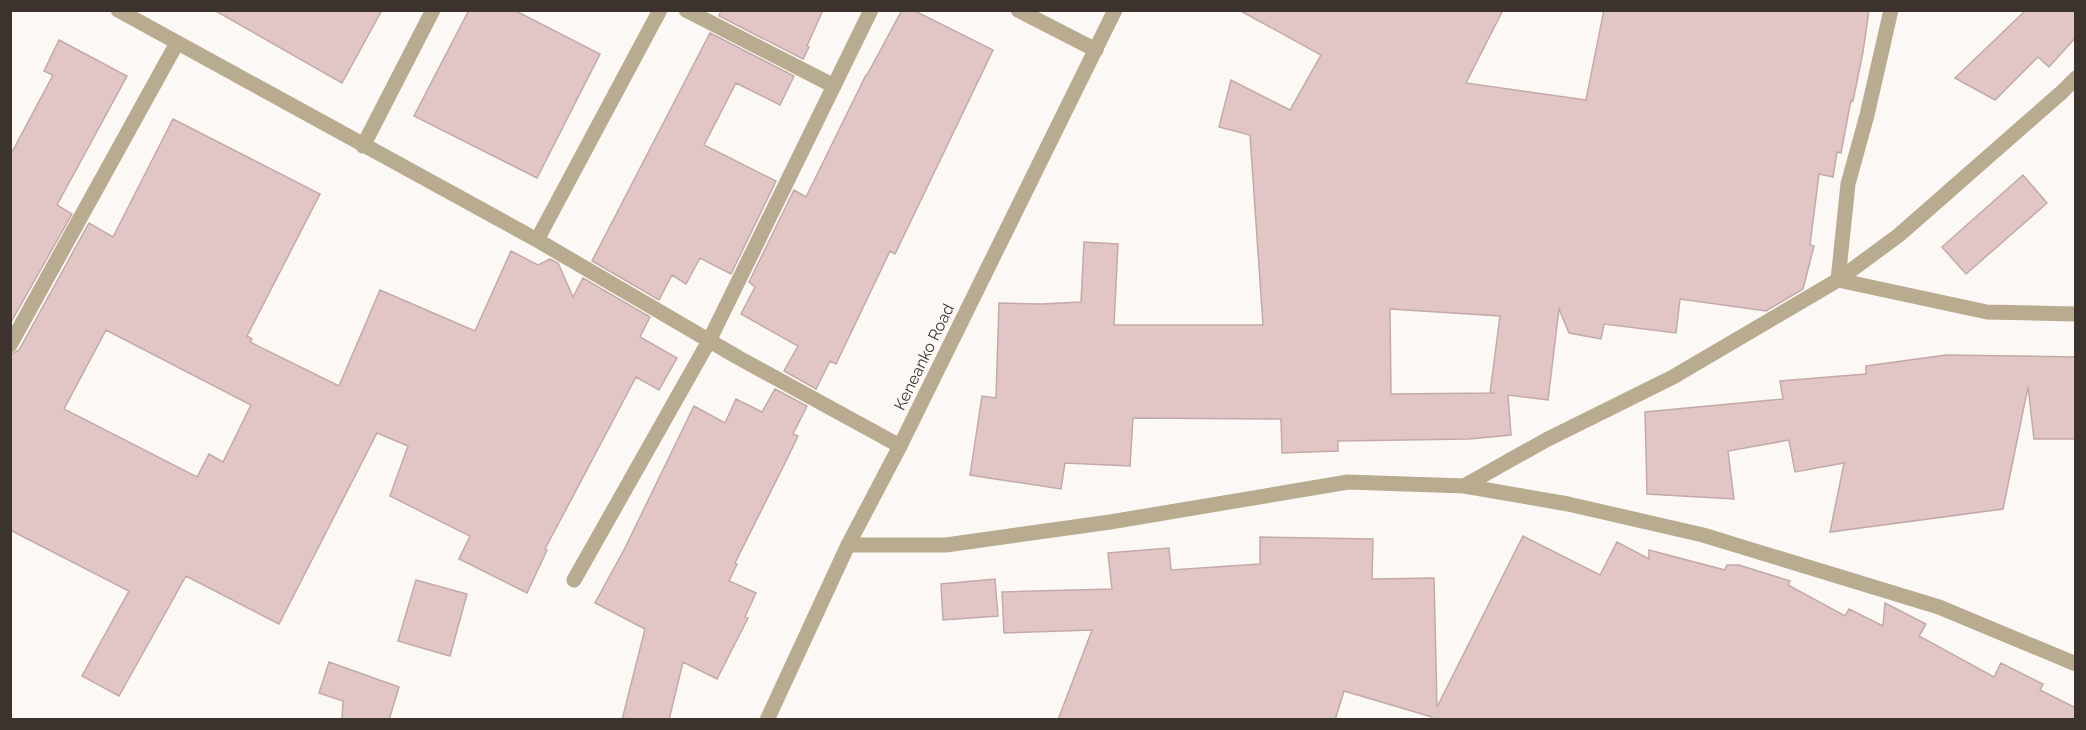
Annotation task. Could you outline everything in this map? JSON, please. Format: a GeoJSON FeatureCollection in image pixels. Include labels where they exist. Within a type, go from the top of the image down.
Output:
{"type":"FeatureCollection","features":[{"type":"Feature","properties":{"kind":"street"},"geometry":{"type":"LineString","coordinates":[[118,10],[537,240],[709,341],[900,446]]}},
{"type":"Feature","properties":{"kind":"street"},"geometry":{"type":"LineString","coordinates":[[363,146],[433,10]]}},
{"type":"Feature","properties":{"kind":"street"},"geometry":{"type":"LineString","coordinates":[[537,240],[660,10]]}},
{"type":"Feature","properties":{"kind":"street"},"geometry":{"type":"LineString","coordinates":[[686,10],[834,86]]}},
{"type":"Feature","properties":{"kind":"street"},"geometry":{"type":"LineString","coordinates":[[574,580],[709,341],[871,10]]}},
{"type":"Feature","properties":{"kind":"street"},"geometry":{"type":"LineString","coordinates":[[1018,10],[1096,50]]}},
{"type":"Feature","properties":{"kind":"street","name":"Keneanko Road"},"geometry":{"type":"LineString","coordinates":[[767,720],[848,545],[900,446],[1115,10]]}},
{"type":"Feature","properties":{"kind":"street"},"geometry":{"type":"LineString","coordinates":[[1838,280],[1848,183],[1867,115],[1891,10]]}},
{"type":"Feature","properties":{"kind":"street"},"geometry":{"type":"LineString","coordinates":[[10,345],[177,43]]}},
{"type":"Feature","properties":{"kind":"street"},"geometry":{"type":"LineString","coordinates":[[1464,486],[1546,440],[1672,377],[1838,280],[1899,235],[2076,78]]}},
{"type":"Feature","properties":{"kind":"street"},"geometry":{"type":"LineString","coordinates":[[1838,280],[1988,312],[2076,314]]}},
{"type":"Feature","properties":{"kind":"street"},"geometry":{"type":"LineString","coordinates":[[848,545],[946,545],[1110,522],[1348,482],[1464,486],[1568,504],[1704,535],[1939,607],[2076,664]]}},
{"type":"Feature","properties":{"kind":"building"},"geometry":{"type":"Polygon","coordinates":[[[214,10],[382,10],[342,83],[214,10]]]}},
{"type":"Feature","properties":{"kind":"building"},"geometry":{"type":"Polygon","coordinates":[[[469,10],[514,10],[600,54],[537,178],[414,116],[469,10]]]}},
{"type":"Feature","properties":{"kind":"building"},"geometry":{"type":"Polygon","coordinates":[[[721,10],[823,10],[803,59],[719,16],[721,10]]]}},
{"type":"Feature","properties":{"kind":"building"},"geometry":{"type":"Polygon","coordinates":[[[902,10],[913,10],[993,50],[895,254],[890,251],[836,364],[830,361],[816,389],[784,371],[798,346],[741,314],[755,287],[749,282],[794,190],[806,197],[866,75],[902,10]]]}},
{"type":"Feature","properties":{"kind":"building"},"geometry":{"type":"Polygon","coordinates":[[[1239,10],[1503,10],[1466,83],[1586,100],[1604,10],[1869,10],[1863,52],[1841,153],[1837,152],[1833,177],[1819,174],[1810,245],[1814,246],[1803,289],[1766,311],[1680,299],[1676,333],[1604,324],[1601,339],[1569,333],[1559,309],[1548,400],[1508,395],[1511,435],[1469,439],[1338,441],[1338,451],[1282,453],[1281,419],[1133,418],[1130,466],[1065,463],[1061,489],[970,475],[982,396],[996,398],[999,303],[1081,302],[1084,242],[1118,244],[1114,325],[1263,325],[1250,135],[1219,127],[1231,80],[1290,110],[1321,55],[1239,10]],[[1390,309],[1391,394],[1495,393],[1490,393],[1500,316],[1390,309]]]}},
{"type":"Feature","properties":{"kind":"building"},"geometry":{"type":"Polygon","coordinates":[[[2026,10],[2076,10],[2076,37],[2049,67],[2038,57],[1995,100],[1955,78],[2026,10]]]}},
{"type":"Feature","properties":{"kind":"building"},"geometry":{"type":"Polygon","coordinates":[[[710,33],[794,76],[780,105],[736,83],[704,145],[776,181],[731,274],[700,258],[686,284],[672,275],[659,300],[592,261],[710,33]]]}},
{"type":"Feature","properties":{"kind":"building"},"geometry":{"type":"Polygon","coordinates":[[[59,40],[127,76],[57,205],[72,214],[10,324],[10,156],[53,75],[44,71],[59,40]]]}},
{"type":"Feature","properties":{"kind":"building"},"geometry":{"type":"Polygon","coordinates":[[[173,119],[320,194],[247,336],[252,339],[250,342],[339,386],[380,290],[475,331],[511,251],[538,265],[550,259],[558,263],[573,297],[583,278],[650,317],[640,337],[677,358],[659,390],[636,377],[545,549],[547,550],[527,593],[459,559],[470,536],[390,496],[408,446],[377,433],[279,624],[186,576],[119,696],[82,676],[129,591],[10,530],[10,355],[19,350],[89,223],[113,237],[173,119]],[[106,330],[64,409],[197,477],[209,454],[223,462],[251,405],[106,330]]]}},
{"type":"Feature","properties":{"kind":"building"},"geometry":{"type":"Polygon","coordinates":[[[2023,175],[2047,203],[1966,274],[1942,247],[2023,175]]]}},
{"type":"Feature","properties":{"kind":"building"},"geometry":{"type":"Polygon","coordinates":[[[1946,355],[2076,357],[2076,439],[2034,439],[2028,387],[2003,509],[1830,532],[1844,463],[1795,472],[1789,440],[1728,451],[1734,499],[1647,494],[1645,412],[1783,399],[1780,381],[1866,374],[1866,366],[1946,355]]]}},
{"type":"Feature","properties":{"kind":"building"},"geometry":{"type":"Polygon","coordinates":[[[775,389],[807,406],[793,434],[798,436],[735,563],[737,564],[729,581],[756,593],[745,617],[748,618],[717,679],[683,662],[669,720],[622,720],[645,629],[595,603],[625,548],[694,406],[725,423],[736,399],[762,412],[775,389]]]}},
{"type":"Feature","properties":{"kind":"building"},"geometry":{"type":"Polygon","coordinates":[[[1523,536],[1600,575],[1617,542],[1649,559],[1649,550],[1725,570],[1727,565],[1739,565],[1790,581],[1788,585],[1845,616],[1849,609],[1883,626],[1885,603],[1926,624],[1919,636],[1994,677],[2001,663],[2043,684],[2040,690],[2076,708],[2076,720],[1431,720],[1432,717],[1344,691],[1335,720],[1058,720],[1092,630],[1004,633],[1002,592],[1112,589],[1108,553],[1169,548],[1171,570],[1260,564],[1260,537],[1373,539],[1372,579],[1434,578],[1437,707],[1523,536]]]}},
{"type":"Feature","properties":{"kind":"building"},"geometry":{"type":"Polygon","coordinates":[[[995,579],[998,616],[943,620],[941,584],[995,579]]]}},
{"type":"Feature","properties":{"kind":"building"},"geometry":{"type":"Polygon","coordinates":[[[416,580],[467,594],[450,656],[398,641],[416,580]]]}},
{"type":"Feature","properties":{"kind":"building"},"geometry":{"type":"Polygon","coordinates":[[[329,662],[399,687],[389,720],[342,720],[343,701],[319,693],[329,662]]]}}]}
